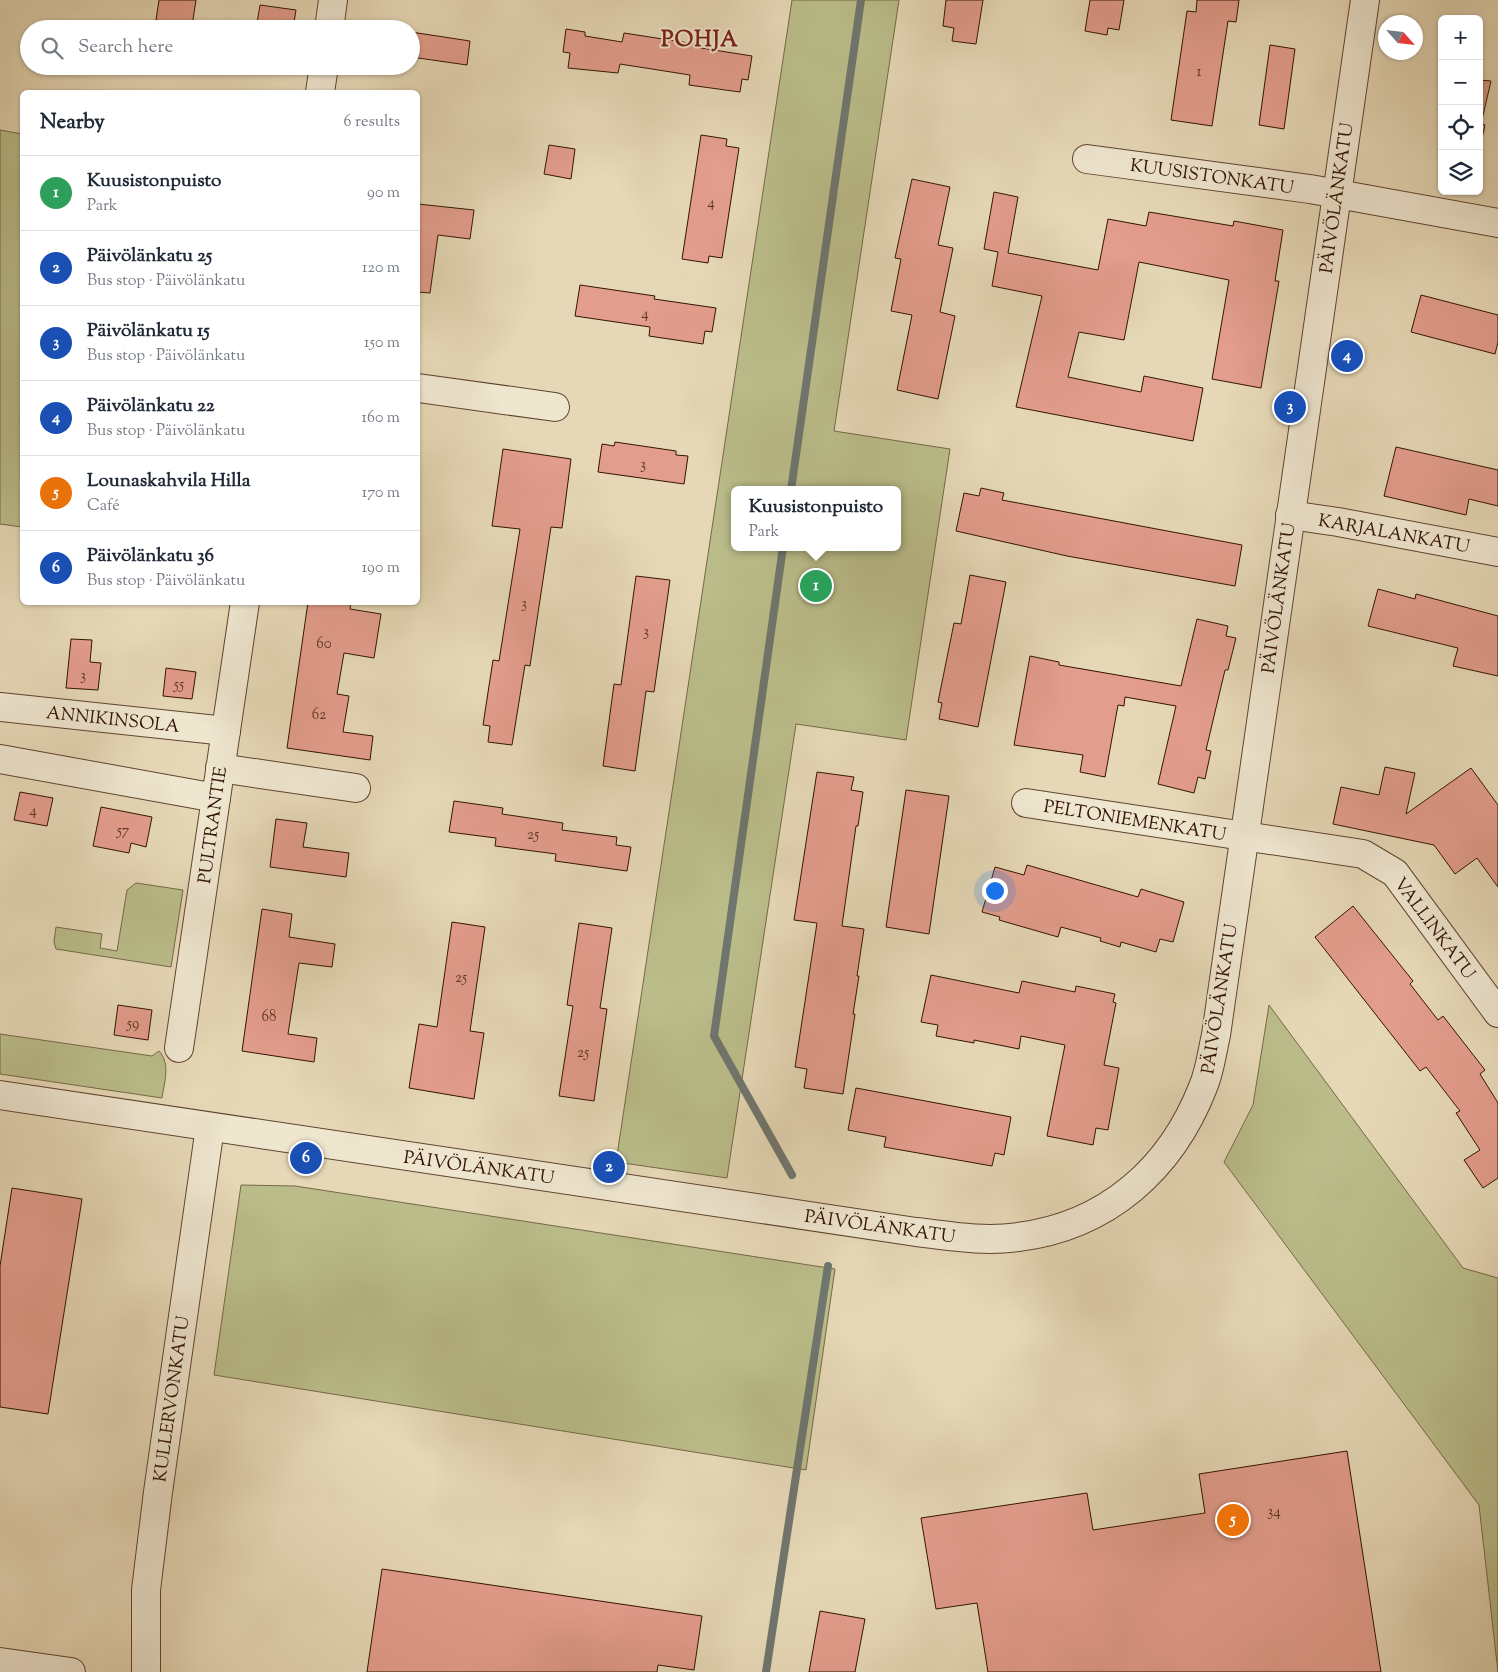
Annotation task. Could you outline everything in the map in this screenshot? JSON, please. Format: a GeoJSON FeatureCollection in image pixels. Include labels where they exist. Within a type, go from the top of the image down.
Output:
{"type":"FeatureCollection","features":[{"type":"Feature","properties":{"kind":"street"},"geometry":{"type":"LineString","coordinates":[[330,20],[333,0]]}},
{"type":"Feature","properties":{"kind":"street","name":"PÄIVÖLÄNKATU"},"geometry":{"type":"LineString","coordinates":[[0,1095],[916,1232],[977,1239],[1017,1238],[1060,1230],[1093,1215],[1138,1186],[1169,1149],[1187,1122],[1204,1086],[1216,1036],[1243,837],[1365,0]]}},
{"type":"Feature","properties":{"kind":"street"},"geometry":{"type":"LineString","coordinates":[[320,90],[323,75]]}},
{"type":"Feature","properties":{"kind":"street","name":"KUUSISTONKATU"},"geometry":{"type":"LineString","coordinates":[[1087,158],[1337,194],[1498,223]]}},
{"type":"Feature","properties":{"kind":"street"},"geometry":{"type":"LineString","coordinates":[[420,388],[555,407]]}},
{"type":"Feature","properties":{"kind":"street","name":"KARJALANKATU"},"geometry":{"type":"LineString","coordinates":[[1290,515],[1338,522],[1498,552]]}},
{"type":"Feature","properties":{"kind":"street","name":"PULTRANTIE"},"geometry":{"type":"LineString","coordinates":[[179,1048],[245,605]]}},
{"type":"Feature","properties":{"kind":"street","name":"ANNIKINSOLA"},"geometry":{"type":"LineString","coordinates":[[0,707],[226,731]]}},
{"type":"Feature","properties":{"kind":"street"},"geometry":{"type":"LineString","coordinates":[[0,759],[216,798]]}},
{"type":"Feature","properties":{"kind":"street"},"geometry":{"type":"LineString","coordinates":[[220,768],[356,788]]}},
{"type":"Feature","properties":{"kind":"street","name":"PELTONIEMENKATU"},"geometry":{"type":"LineString","coordinates":[[1026,803],[1243,837]]}},
{"type":"Feature","properties":{"kind":"street","name":"VALLINKATU"},"geometry":{"type":"LineString","coordinates":[[1243,837],[1363,854],[1396,872],[1498,1013]]}},
{"type":"Feature","properties":{"kind":"street","name":"KULLERVONKATU"},"geometry":{"type":"LineString","coordinates":[[146,1672],[149,1570],[210,1127]]}},
{"type":"Feature","properties":{"kind":"street"},"geometry":{"type":"LineString","coordinates":[[0,1662],[71,1672]]}},
{"type":"Feature","properties":{"kind":"green space"},"geometry":{"type":"Polygon","coordinates":[[[792,0],[899,0],[834,431],[950,449],[906,740],[796,724],[727,1178],[616,1162],[792,0]]]}},
{"type":"Feature","properties":{"kind":"green space"},"geometry":{"type":"Polygon","coordinates":[[[0,130],[20,134],[20,527],[0,524],[0,130]]]}},
{"type":"Feature","properties":{"kind":"green space"},"geometry":{"type":"Polygon","coordinates":[[[136,883],[183,890],[171,967],[56,949],[54,942],[56,927],[102,934],[100,948],[117,951],[127,890],[136,883]]]}},
{"type":"Feature","properties":{"kind":"green space"},"geometry":{"type":"Polygon","coordinates":[[[1269,1005],[1463,1268],[1498,1278],[1498,1672],[1479,1505],[1224,1162],[1253,1105],[1269,1005]]]}},
{"type":"Feature","properties":{"kind":"green space"},"geometry":{"type":"Polygon","coordinates":[[[0,1034],[152,1056],[159,1051],[163,1056],[166,1068],[162,1098],[0,1074],[0,1034]]]}},
{"type":"Feature","properties":{"kind":"green space"},"geometry":{"type":"Polygon","coordinates":[[[241,1185],[295,1186],[835,1269],[806,1470],[214,1375],[241,1185]]]}},
{"type":"Feature","properties":{"kind":"building"},"geometry":{"type":"Polygon","coordinates":[[[159,0],[196,0],[193,20],[156,20],[159,0]]]}},
{"type":"Feature","properties":{"kind":"building"},"geometry":{"type":"Polygon","coordinates":[[[946,0],[983,0],[976,44],[952,41],[954,28],[943,26],[946,0]]]}},
{"type":"Feature","properties":{"kind":"building"},"geometry":{"type":"Polygon","coordinates":[[[1090,0],[1124,0],[1119,30],[1108,28],[1107,35],[1085,31],[1090,0]]]}},
{"type":"Feature","properties":{"kind":"building"},"geometry":{"type":"Polygon","coordinates":[[[1197,0],[1239,0],[1236,22],[1228,21],[1212,126],[1171,120],[1187,11],[1196,12],[1197,0]]]}},
{"type":"Feature","properties":{"kind":"building"},"geometry":{"type":"Polygon","coordinates":[[[260,5],[296,10],[294,20],[258,20],[260,5]]]}},
{"type":"Feature","properties":{"kind":"building"},"geometry":{"type":"Polygon","coordinates":[[[566,29],[585,32],[585,36],[622,42],[624,33],[695,44],[695,47],[752,56],[748,80],[742,79],[740,92],[689,85],[690,75],[620,64],[618,73],[568,68],[570,53],[563,52],[566,29]]]}},
{"type":"Feature","properties":{"kind":"building"},"geometry":{"type":"Polygon","coordinates":[[[420,33],[470,41],[467,65],[420,58],[420,33]]]}},
{"type":"Feature","properties":{"kind":"building"},"geometry":{"type":"Polygon","coordinates":[[[1270,45],[1295,49],[1284,129],[1259,125],[1270,45]]]}},
{"type":"Feature","properties":{"kind":"building"},"geometry":{"type":"Polygon","coordinates":[[[1483,80],[1491,81],[1483,115],[1483,80]]]}},
{"type":"Feature","properties":{"kind":"building"},"geometry":{"type":"Polygon","coordinates":[[[701,135],[727,139],[726,146],[739,148],[722,258],[709,256],[708,263],[682,259],[701,135]]]}},
{"type":"Feature","properties":{"kind":"building"},"geometry":{"type":"Polygon","coordinates":[[[549,145],[575,149],[571,179],[544,174],[549,145]]]}},
{"type":"Feature","properties":{"kind":"building"},"geometry":{"type":"Polygon","coordinates":[[[912,179],[950,187],[938,245],[953,248],[940,312],[955,316],[938,399],[897,390],[912,315],[891,311],[901,259],[895,258],[912,179]]]}},
{"type":"Feature","properties":{"kind":"building"},"geometry":{"type":"Polygon","coordinates":[[[994,192],[1018,197],[1008,253],[1098,270],[1108,219],[1146,226],[1149,212],[1233,226],[1234,221],[1283,230],[1275,281],[1279,281],[1261,388],[1212,379],[1229,280],[1139,262],[1124,340],[1079,332],[1068,377],[1141,392],[1144,376],[1203,388],[1193,441],[1016,407],[1042,296],[992,286],[998,252],[984,249],[994,192]]]}},
{"type":"Feature","properties":{"kind":"building"},"geometry":{"type":"Polygon","coordinates":[[[420,204],[474,210],[470,239],[438,235],[430,293],[420,292],[420,204]]]}},
{"type":"Feature","properties":{"kind":"building"},"geometry":{"type":"Polygon","coordinates":[[[580,285],[655,296],[654,299],[716,308],[712,332],[705,331],[703,344],[649,336],[650,327],[575,316],[580,285]]]}},
{"type":"Feature","properties":{"kind":"building"},"geometry":{"type":"Polygon","coordinates":[[[1421,295],[1498,315],[1498,342],[1495,354],[1411,332],[1421,295]]]}},
{"type":"Feature","properties":{"kind":"building"},"geometry":{"type":"Polygon","coordinates":[[[615,442],[676,451],[676,455],[688,456],[684,484],[598,472],[602,444],[614,446],[615,442]]]}},
{"type":"Feature","properties":{"kind":"building"},"geometry":{"type":"Polygon","coordinates":[[[1396,447],[1498,470],[1498,506],[1469,499],[1466,515],[1384,496],[1396,447]]]}},
{"type":"Feature","properties":{"kind":"building"},"geometry":{"type":"Polygon","coordinates":[[[503,449],[571,459],[562,528],[551,527],[530,666],[525,665],[512,745],[488,742],[490,726],[483,725],[493,660],[499,661],[520,529],[492,526],[503,449]]]}},
{"type":"Feature","properties":{"kind":"building"},"geometry":{"type":"Polygon","coordinates":[[[981,488],[1004,493],[1002,500],[1242,545],[1235,586],[1067,556],[956,531],[964,493],[979,496],[981,488]]]}},
{"type":"Feature","properties":{"kind":"building"},"geometry":{"type":"Polygon","coordinates":[[[970,575],[1006,582],[978,727],[939,719],[942,703],[938,702],[954,623],[961,624],[970,575]]]}},
{"type":"Feature","properties":{"kind":"building"},"geometry":{"type":"Polygon","coordinates":[[[636,576],[670,580],[654,692],[646,691],[635,771],[603,766],[614,684],[621,685],[636,576]]]}},
{"type":"Feature","properties":{"kind":"building"},"geometry":{"type":"Polygon","coordinates":[[[1378,589],[1415,599],[1416,594],[1498,616],[1498,676],[1453,666],[1458,648],[1368,626],[1378,589]]]}},
{"type":"Feature","properties":{"kind":"building"},"geometry":{"type":"Polygon","coordinates":[[[308,605],[351,605],[350,609],[381,614],[374,658],[344,653],[337,694],[349,696],[343,732],[373,736],[370,760],[287,748],[308,605]]]}},
{"type":"Feature","properties":{"kind":"building"},"geometry":{"type":"Polygon","coordinates":[[[1197,619],[1228,626],[1226,636],[1236,638],[1228,670],[1225,670],[1206,750],[1211,751],[1205,779],[1198,777],[1194,793],[1158,784],[1176,706],[1125,697],[1124,706],[1118,705],[1105,777],[1080,772],[1083,755],[1014,745],[1030,656],[1059,662],[1059,665],[1181,686],[1197,619]]]}},
{"type":"Feature","properties":{"kind":"building"},"geometry":{"type":"Polygon","coordinates":[[[71,639],[92,640],[90,662],[101,663],[98,690],[66,688],[71,639]]]}},
{"type":"Feature","properties":{"kind":"building"},"geometry":{"type":"Polygon","coordinates":[[[166,668],[196,672],[192,699],[163,696],[166,668]]]}},
{"type":"Feature","properties":{"kind":"building"},"geometry":{"type":"Polygon","coordinates":[[[1385,767],[1415,773],[1406,814],[1471,768],[1498,805],[1498,887],[1477,858],[1455,874],[1434,845],[1333,824],[1341,787],[1379,795],[1385,767]]]}},
{"type":"Feature","properties":{"kind":"building"},"geometry":{"type":"Polygon","coordinates":[[[817,772],[854,777],[851,790],[863,792],[858,826],[856,826],[842,926],[864,929],[857,976],[859,976],[853,1014],[855,1014],[843,1094],[804,1088],[807,1069],[795,1067],[817,923],[794,920],[817,772]]]}},
{"type":"Feature","properties":{"kind":"building"},"geometry":{"type":"Polygon","coordinates":[[[906,790],[949,796],[929,934],[886,927],[906,790]]]}},
{"type":"Feature","properties":{"kind":"building"},"geometry":{"type":"Polygon","coordinates":[[[20,792],[53,798],[47,826],[14,820],[20,792]]]}},
{"type":"Feature","properties":{"kind":"building"},"geometry":{"type":"Polygon","coordinates":[[[454,801],[503,808],[502,814],[563,823],[562,830],[617,837],[616,845],[631,847],[627,871],[555,861],[556,854],[495,846],[496,838],[449,832],[454,801]]]}},
{"type":"Feature","properties":{"kind":"building"},"geometry":{"type":"Polygon","coordinates":[[[101,807],[152,817],[146,847],[131,843],[129,853],[93,846],[101,807]]]}},
{"type":"Feature","properties":{"kind":"building"},"geometry":{"type":"Polygon","coordinates":[[[276,819],[307,823],[303,847],[349,853],[346,877],[270,867],[276,819]]]}},
{"type":"Feature","properties":{"kind":"building"},"geometry":{"type":"Polygon","coordinates":[[[1027,865],[1138,897],[1141,889],[1184,902],[1173,942],[1160,939],[1156,952],[1121,942],[1120,947],[1100,941],[1101,938],[1061,927],[1058,937],[999,920],[1000,917],[982,912],[995,867],[1024,875],[1027,865]]]}},
{"type":"Feature","properties":{"kind":"building"},"geometry":{"type":"Polygon","coordinates":[[[1353,906],[1413,981],[1410,984],[1438,1020],[1443,1016],[1485,1070],[1480,1074],[1498,1103],[1498,1178],[1483,1188],[1464,1160],[1480,1150],[1456,1113],[1460,1111],[1426,1067],[1420,1071],[1315,937],[1353,906]]]}},
{"type":"Feature","properties":{"kind":"building"},"geometry":{"type":"Polygon","coordinates":[[[262,909],[292,914],[289,937],[335,944],[332,967],[299,963],[288,1034],[317,1038],[314,1062],[242,1051],[262,909]]]}},
{"type":"Feature","properties":{"kind":"building"},"geometry":{"type":"Polygon","coordinates":[[[452,922],[485,927],[470,1031],[484,1033],[474,1099],[409,1088],[419,1024],[437,1027],[452,922]]]}},
{"type":"Feature","properties":{"kind":"building"},"geometry":{"type":"Polygon","coordinates":[[[579,923],[612,928],[600,1008],[607,1009],[594,1101],[559,1096],[573,1006],[567,1005],[579,923]]]}},
{"type":"Feature","properties":{"kind":"building"},"geometry":{"type":"Polygon","coordinates":[[[931,975],[1019,993],[1022,981],[1075,992],[1076,986],[1115,994],[1113,1002],[1116,1003],[1104,1065],[1119,1068],[1108,1130],[1096,1128],[1093,1145],[1047,1136],[1065,1045],[1021,1036],[1019,1049],[974,1040],[974,1043],[936,1036],[938,1025],[921,1022],[931,975]]]}},
{"type":"Feature","properties":{"kind":"building"},"geometry":{"type":"Polygon","coordinates":[[[118,1005],[152,1010],[148,1040],[114,1035],[118,1005]]]}},
{"type":"Feature","properties":{"kind":"building"},"geometry":{"type":"Polygon","coordinates":[[[856,1088],[1011,1117],[1004,1155],[995,1153],[992,1166],[884,1147],[886,1137],[848,1130],[856,1088]]]}},
{"type":"Feature","properties":{"kind":"building"},"geometry":{"type":"Polygon","coordinates":[[[12,1188],[82,1199],[48,1414],[0,1407],[0,1266],[12,1188]]]}},
{"type":"Feature","properties":{"kind":"building"},"geometry":{"type":"Polygon","coordinates":[[[1347,1451],[1381,1672],[988,1672],[977,1603],[936,1609],[921,1518],[1087,1493],[1093,1530],[1205,1513],[1199,1474],[1347,1451]]]}},
{"type":"Feature","properties":{"kind":"building"},"geometry":{"type":"Polygon","coordinates":[[[382,1569],[702,1616],[694,1670],[658,1665],[657,1672],[367,1672],[382,1569]]]}},
{"type":"Feature","properties":{"kind":"building"},"geometry":{"type":"Polygon","coordinates":[[[820,1611],[865,1619],[855,1672],[809,1672],[820,1611]]]}},
{"type":"Feature","properties":{"kind":"waterway"},"geometry":{"type":"LineString","coordinates":[[792,486],[861,0]]}},
{"type":"Feature","properties":{"kind":"waterway"},"geometry":{"type":"LineString","coordinates":[[782,551],[714,1036],[792,1175]]}},
{"type":"Feature","properties":{"kind":"waterway"},"geometry":{"type":"LineString","coordinates":[[766,1672],[828,1266]]}},
{"type":"Feature","properties":{"kind":"place","name":"Päivölänkatu 22"},"geometry":{"type":"Point","coordinates":[1347,356]}},
{"type":"Feature","properties":{"kind":"place","name":"Päivölänkatu 15"},"geometry":{"type":"Point","coordinates":[1290,407]}},
{"type":"Feature","properties":{"kind":"place","name":"Kuusistonpuisto"},"geometry":{"type":"Point","coordinates":[816,586]}},
{"type":"Feature","properties":{"kind":"place","name":"Päivölänkatu 36"},"geometry":{"type":"Point","coordinates":[306,1158]}},
{"type":"Feature","properties":{"kind":"place","name":"Päivölänkatu 25"},"geometry":{"type":"Point","coordinates":[609,1167]}},
{"type":"Feature","properties":{"kind":"place","name":"Lounaskahvila Hilla"},"geometry":{"type":"Point","coordinates":[1233,1520]}},
{"type":"Feature","properties":{"kind":"district","name":"POHJA"},"geometry":{"type":"Point","coordinates":[700,38]}}]}
